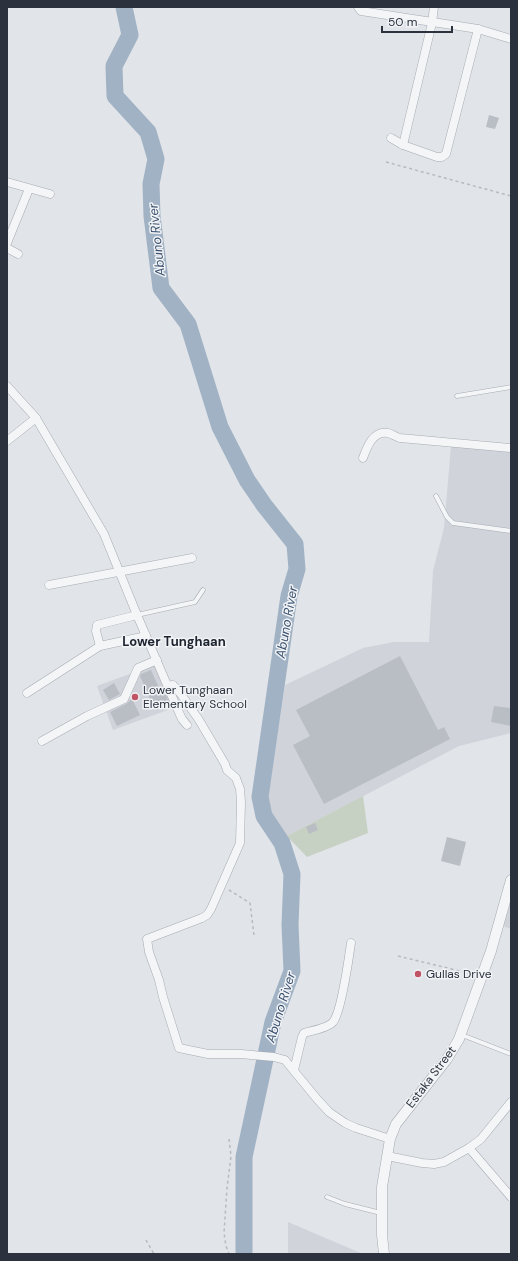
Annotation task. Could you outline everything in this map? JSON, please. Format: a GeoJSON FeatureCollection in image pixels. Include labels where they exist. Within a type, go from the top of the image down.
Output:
{"type":"FeatureCollection","features":[{"type":"Feature","properties":{"kind":"street"},"geometry":{"type":"LineString","coordinates":[[358,7],[361,11],[478,30],[511,39]]}},
{"type":"Feature","properties":{"kind":"street"},"geometry":{"type":"LineString","coordinates":[[402,146],[432,23],[434,7]]}},
{"type":"Feature","properties":{"kind":"street"},"geometry":{"type":"LineString","coordinates":[[391,138],[402,146],[436,157],[442,157],[446,154],[478,30]]}},
{"type":"Feature","properties":{"kind":"street"},"geometry":{"type":"LineString","coordinates":[[7,182],[50,194]]}},
{"type":"Feature","properties":{"kind":"street"},"geometry":{"type":"LineString","coordinates":[[7,243],[29,189]]}},
{"type":"Feature","properties":{"kind":"street"},"geometry":{"type":"LineString","coordinates":[[7,248],[18,254]]}},
{"type":"Feature","properties":{"kind":"street"},"geometry":{"type":"LineString","coordinates":[[7,386],[36,418],[104,534],[182,719],[187,725]]}},
{"type":"Feature","properties":{"kind":"street"},"geometry":{"type":"LineString","coordinates":[[7,441],[36,418]]}},
{"type":"Feature","properties":{"kind":"street"},"geometry":{"type":"LineString","coordinates":[[363,458],[368,445],[379,433],[388,433],[400,438],[511,448]]}},
{"type":"Feature","properties":{"kind":"street"},"geometry":{"type":"LineString","coordinates":[[49,585],[192,558]]}},
{"type":"Feature","properties":{"kind":"street"},"geometry":{"type":"LineString","coordinates":[[100,646],[96,631],[97,625],[137,615]]}},
{"type":"Feature","properties":{"kind":"street"},"geometry":{"type":"LineString","coordinates":[[27,693],[100,646],[146,636]]}},
{"type":"Feature","properties":{"kind":"street"},"geometry":{"type":"LineString","coordinates":[[42,741],[87,716],[124,699],[138,668],[157,660]]}},
{"type":"Feature","properties":{"kind":"street"},"geometry":{"type":"LineString","coordinates":[[168,686],[173,685],[181,694],[199,720],[227,770],[236,778],[240,789],[241,802],[240,843],[207,915],[147,939],[147,945],[179,1048],[208,1054],[241,1054],[274,1057],[285,1060],[329,1112],[345,1123],[356,1128],[390,1139]]}},
{"type":"Feature","properties":{"kind":"street","name":"Estaka Street"},"geometry":{"type":"LineString","coordinates":[[384,1254],[382,1234],[382,1187],[390,1139],[396,1124],[447,1058],[461,1034],[482,977],[511,880]]}},
{"type":"Feature","properties":{"kind":"street"},"geometry":{"type":"LineString","coordinates":[[294,1070],[304,1033],[330,1025],[334,1022],[341,999],[351,943]]}},
{"type":"Feature","properties":{"kind":"street"},"geometry":{"type":"LineString","coordinates":[[387,1156],[422,1163],[434,1164],[444,1162],[470,1148],[481,1139],[511,1102]]}},
{"type":"Feature","properties":{"kind":"street"},"geometry":{"type":"LineString","coordinates":[[470,1148],[511,1197]]}},
{"type":"Feature","properties":{"kind":"lane"},"geometry":{"type":"LineString","coordinates":[[457,396],[511,387]]}},
{"type":"Feature","properties":{"kind":"lane"},"geometry":{"type":"LineString","coordinates":[[436,496],[447,517],[453,524],[511,531]]}},
{"type":"Feature","properties":{"kind":"lane"},"geometry":{"type":"LineString","coordinates":[[137,615],[195,602],[203,590]]}},
{"type":"Feature","properties":{"kind":"lane"},"geometry":{"type":"LineString","coordinates":[[461,1034],[511,1054]]}},
{"type":"Feature","properties":{"kind":"lane"},"geometry":{"type":"LineString","coordinates":[[326,1197],[345,1204],[382,1213]]}},
{"type":"Feature","properties":{"kind":"path"},"geometry":{"type":"LineString","coordinates":[[386,162],[511,196]]}},
{"type":"Feature","properties":{"kind":"path"},"geometry":{"type":"LineString","coordinates":[[221,885],[250,903],[254,935]]}},
{"type":"Feature","properties":{"kind":"path"},"geometry":{"type":"LineString","coordinates":[[398,956],[482,977]]}},
{"type":"Feature","properties":{"kind":"path"},"geometry":{"type":"LineString","coordinates":[[229,1139],[231,1156],[224,1233],[229,1254]]}},
{"type":"Feature","properties":{"kind":"path"},"geometry":{"type":"LineString","coordinates":[[146,1240],[154,1254]]}},
{"type":"Feature","properties":{"kind":"shaded area"},"geometry":{"type":"Polygon","coordinates":[[[451,446],[511,451],[511,733],[459,746],[287,836],[272,817],[268,797],[285,685],[363,648],[394,642],[429,642],[433,571],[444,528],[451,446]]]}},
{"type":"Feature","properties":{"kind":"shaded area","name":"Lower Tunghaan Elementary School"},"geometry":{"type":"Polygon","coordinates":[[[157,664],[173,708],[113,730],[97,686],[157,664]]]}},
{"type":"Feature","properties":{"kind":"shaded area"},"geometry":{"type":"Polygon","coordinates":[[[511,899],[511,929],[503,926],[511,899]]]}},
{"type":"Feature","properties":{"kind":"shaded area"},"geometry":{"type":"Polygon","coordinates":[[[288,1222],[363,1254],[288,1254],[288,1222]]]}},
{"type":"Feature","properties":{"kind":"green space"},"geometry":{"type":"Polygon","coordinates":[[[363,796],[368,833],[307,857],[287,836],[363,796]]]}},
{"type":"Feature","properties":{"kind":"building"},"geometry":{"type":"Polygon","coordinates":[[[489,115],[499,118],[495,129],[486,127],[489,115]]]}},
{"type":"Feature","properties":{"kind":"building"},"geometry":{"type":"Polygon","coordinates":[[[400,656],[438,730],[444,727],[450,739],[324,804],[293,745],[310,736],[296,710],[400,656]]]}},
{"type":"Feature","properties":{"kind":"building"},"geometry":{"type":"Polygon","coordinates":[[[151,670],[159,688],[162,687],[168,700],[153,706],[140,676],[141,674],[151,670]]]}},
{"type":"Feature","properties":{"kind":"building"},"geometry":{"type":"Polygon","coordinates":[[[114,683],[120,694],[109,700],[103,690],[114,683]]]}},
{"type":"Feature","properties":{"kind":"building"},"geometry":{"type":"Polygon","coordinates":[[[132,699],[140,715],[117,726],[110,712],[126,704],[132,699]]]}},
{"type":"Feature","properties":{"kind":"building"},"geometry":{"type":"Polygon","coordinates":[[[494,706],[511,708],[511,726],[491,722],[494,706]]]}},
{"type":"Feature","properties":{"kind":"building"},"geometry":{"type":"Polygon","coordinates":[[[315,823],[318,830],[309,834],[306,827],[315,823]]]}},
{"type":"Feature","properties":{"kind":"building"},"geometry":{"type":"Polygon","coordinates":[[[447,837],[466,842],[460,866],[441,861],[447,837]]]}},
{"type":"Feature","properties":{"kind":"waterway","name":"Abuno River"},"geometry":{"type":"LineString","coordinates":[[124,7],[130,35],[114,66],[115,96],[148,132],[156,159],[151,184],[152,216],[161,288],[188,324],[220,427],[247,480],[264,505],[295,544],[297,569],[289,596],[260,797],[264,816],[282,843],[292,874],[290,925],[292,971],[273,1022],[244,1157],[244,1254]]}},
{"type":"Feature","properties":{"kind":"place","name":"Lower Tunghaan Elementary School"},"geometry":{"type":"Point","coordinates":[135,697]}},
{"type":"Feature","properties":{"kind":"place","name":"Gullas Drive"},"geometry":{"type":"Point","coordinates":[418,974]}},
{"type":"Feature","properties":{"kind":"district","name":"Lower Tunghaan"},"geometry":{"type":"Point","coordinates":[174,641]}}]}
